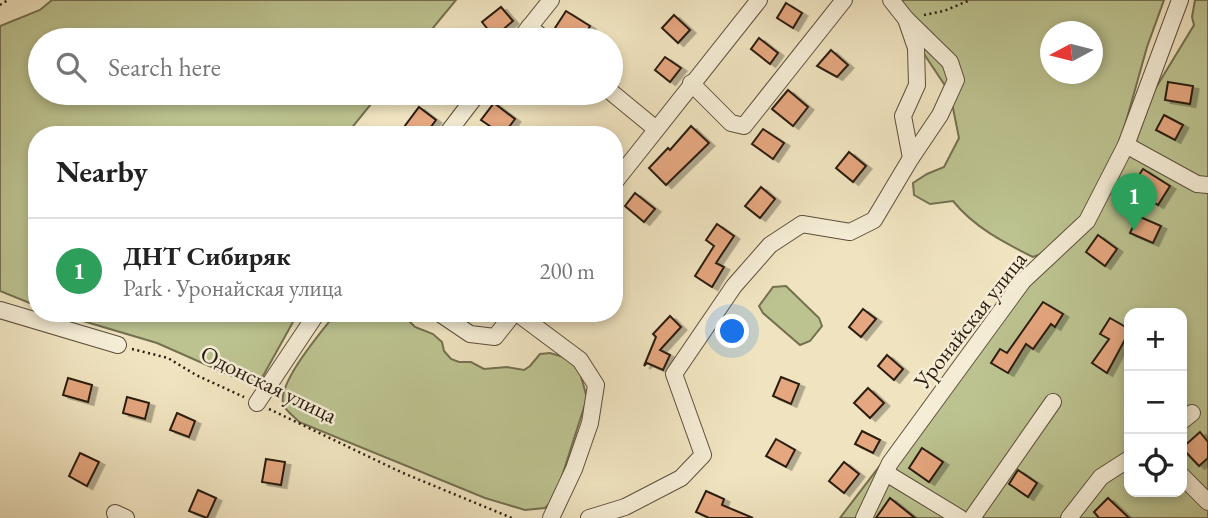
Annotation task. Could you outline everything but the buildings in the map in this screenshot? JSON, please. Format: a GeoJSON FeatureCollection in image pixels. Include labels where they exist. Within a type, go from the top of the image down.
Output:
{"type":"FeatureCollection","features":[{"type":"Feature","properties":{"kind":"street"},"geometry":{"type":"LineString","coordinates":[[529,27],[551,0]]}},
{"type":"Feature","properties":{"kind":"street"},"geometry":{"type":"LineString","coordinates":[[623,171],[759,0]]}},
{"type":"Feature","properties":{"kind":"street"},"geometry":{"type":"LineString","coordinates":[[691,83],[731,123],[744,126],[844,0]]}},
{"type":"Feature","properties":{"kind":"street"},"geometry":{"type":"LineString","coordinates":[[589,518],[625,507],[681,478],[703,455],[674,374],[734,286],[770,245],[802,224],[850,232],[874,220],[940,115],[956,80],[950,62],[906,19],[891,0]]}},
{"type":"Feature","properties":{"kind":"street","name":"Уронайская улица"},"geometry":{"type":"LineString","coordinates":[[864,518],[890,463],[1023,281],[1087,221],[1126,145],[1180,0]]}},
{"type":"Feature","properties":{"kind":"street"},"geometry":{"type":"LineString","coordinates":[[906,19],[916,48],[917,85],[903,116],[911,158]]}},
{"type":"Feature","properties":{"kind":"street"},"geometry":{"type":"LineString","coordinates":[[623,102],[656,129]]}},
{"type":"Feature","properties":{"kind":"street"},"geometry":{"type":"LineString","coordinates":[[453,126],[469,105]]}},
{"type":"Feature","properties":{"kind":"street"},"geometry":{"type":"LineString","coordinates":[[1126,145],[1206,186]]}},
{"type":"Feature","properties":{"kind":"street"},"geometry":{"type":"LineString","coordinates":[[0,310],[28,318]]}},
{"type":"Feature","properties":{"kind":"street"},"geometry":{"type":"LineString","coordinates":[[40,322],[118,345]]}},
{"type":"Feature","properties":{"kind":"street"},"geometry":{"type":"LineString","coordinates":[[257,403],[311,322]]}},
{"type":"Feature","properties":{"kind":"street"},"geometry":{"type":"LineString","coordinates":[[452,322],[470,334],[495,337],[508,322]]}},
{"type":"Feature","properties":{"kind":"street"},"geometry":{"type":"LineString","coordinates":[[527,322],[580,360],[596,385],[590,423],[574,469],[551,518]]}},
{"type":"Feature","properties":{"kind":"street"},"geometry":{"type":"LineString","coordinates":[[972,518],[1053,402]]}},
{"type":"Feature","properties":{"kind":"street"},"geometry":{"type":"LineString","coordinates":[[1069,518],[1101,477],[1124,462]]}},
{"type":"Feature","properties":{"kind":"street"},"geometry":{"type":"LineString","coordinates":[[886,473],[960,518]]}},
{"type":"Feature","properties":{"kind":"street"},"geometry":{"type":"LineString","coordinates":[[1187,481],[1208,502]]}},
{"type":"Feature","properties":{"kind":"path"},"geometry":{"type":"LineString","coordinates":[[0,5],[8,0]]}},
{"type":"Feature","properties":{"kind":"path"},"geometry":{"type":"LineString","coordinates":[[906,19],[971,0]]}},
{"type":"Feature","properties":{"kind":"path","name":"Одонская улица"},"geometry":{"type":"LineString","coordinates":[[118,345],[168,358],[196,375],[403,473],[512,518]]}},
{"type":"Feature","properties":{"kind":"green space"},"geometry":{"type":"Polygon","coordinates":[[[52,0],[456,0],[433,28],[28,28],[28,105],[370,105],[353,126],[28,126],[28,302],[0,291],[0,26],[40,10],[52,0]]]}},
{"type":"Feature","properties":{"kind":"green space"},"geometry":{"type":"Polygon","coordinates":[[[894,0],[1164,0],[1147,47],[1118,150],[1194,25],[1192,17],[1195,0],[1208,0],[1208,518],[840,518],[1041,254],[1033,257],[1000,240],[970,219],[953,201],[930,204],[914,195],[913,183],[944,167],[959,138],[950,93],[924,54],[894,0]]]}},
{"type":"Feature","properties":{"kind":"green space"},"geometry":{"type":"Polygon","coordinates":[[[786,286],[819,318],[822,326],[810,341],[800,345],[763,313],[759,306],[773,287],[786,286]]]}},
{"type":"Feature","properties":{"kind":"green space"},"geometry":{"type":"Polygon","coordinates":[[[86,322],[293,322],[263,376],[254,381],[243,381],[157,343],[86,322]]]}},
{"type":"Feature","properties":{"kind":"green space"},"geometry":{"type":"Polygon","coordinates":[[[329,322],[410,322],[442,342],[444,351],[451,359],[471,362],[484,369],[507,367],[524,370],[540,354],[550,353],[567,358],[579,369],[587,398],[555,498],[545,508],[525,510],[485,498],[299,422],[284,406],[283,397],[293,372],[329,322]]]}},
{"type":"Feature","properties":{"kind":"place","name":"ДНТ Сибиряк"},"geometry":{"type":"Point","coordinates":[1134,231]}}]}
